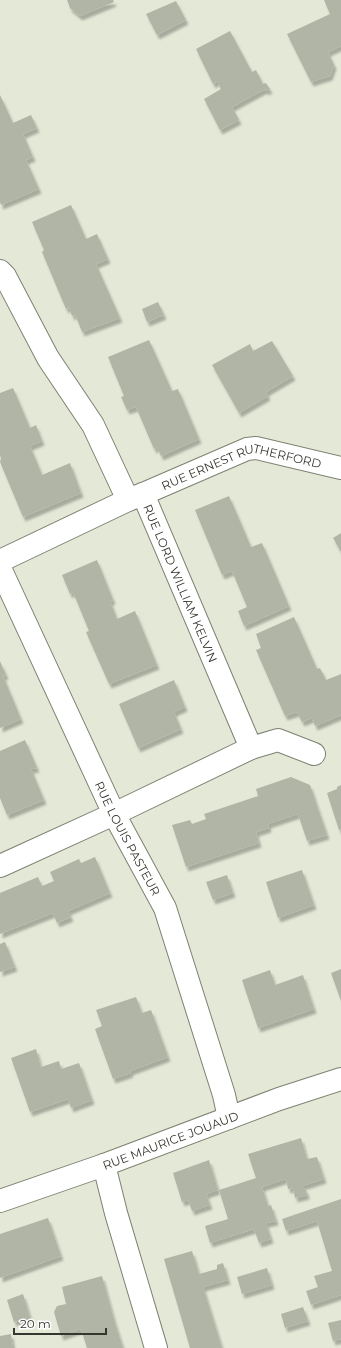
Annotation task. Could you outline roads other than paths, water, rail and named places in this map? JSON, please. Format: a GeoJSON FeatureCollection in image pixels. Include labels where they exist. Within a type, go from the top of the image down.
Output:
{"type":"FeatureCollection","features":[{"type":"Feature","properties":{"kind":"street","name":"RUE LORD WILLIAM KELVIN"},"geometry":{"type":"LineString","coordinates":[[0,271],[5,276],[48,358],[94,425],[135,497],[251,748]]}},
{"type":"Feature","properties":{"kind":"street","name":"RUE ERNEST RUTHERFORD"},"geometry":{"type":"LineString","coordinates":[[0,561],[135,497],[247,450],[256,448],[341,468]]}},
{"type":"Feature","properties":{"kind":"street","name":"RUE LOUIS PASTEUR"},"geometry":{"type":"LineString","coordinates":[[0,568],[114,814],[165,908],[222,1089],[229,1118]]}},
{"type":"Feature","properties":{"kind":"street"},"geometry":{"type":"LineString","coordinates":[[0,866],[114,814],[251,748],[278,740],[314,754]]}},
{"type":"Feature","properties":{"kind":"street","name":"RUE MAURICE JOUAUD"},"geometry":{"type":"LineString","coordinates":[[0,1201],[104,1165],[279,1099],[341,1078]]}},
{"type":"Feature","properties":{"kind":"street"},"geometry":{"type":"LineString","coordinates":[[104,1165],[116,1213],[156,1348]]}}]}
